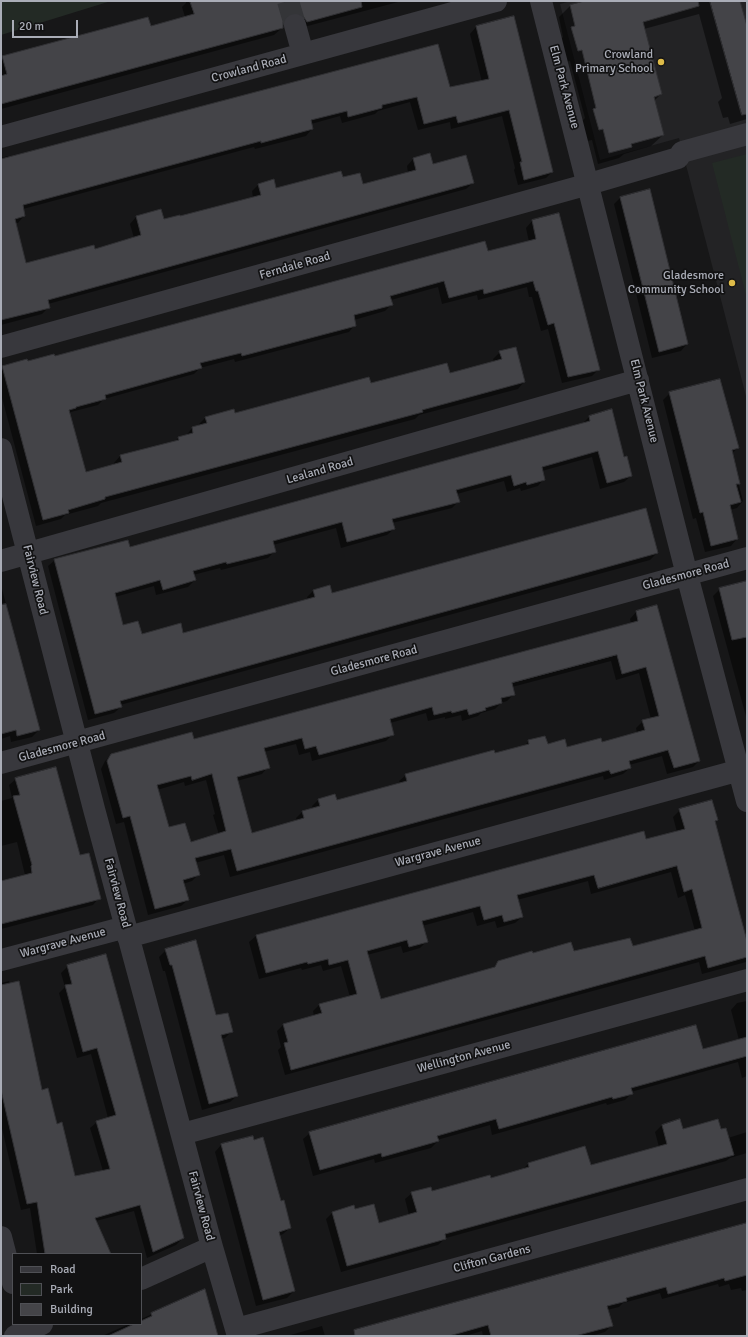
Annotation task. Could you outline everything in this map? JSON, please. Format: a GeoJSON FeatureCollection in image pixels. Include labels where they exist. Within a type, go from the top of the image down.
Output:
{"type":"FeatureCollection","features":[{"type":"Feature","properties":{"kind":"street","name":"Crowland Road"},"geometry":{"type":"LineString","coordinates":[[1,137],[496,1]]}},
{"type":"Feature","properties":{"kind":"street","name":"Elm Park Avenue"},"geometry":{"type":"LineString","coordinates":[[541,1],[589,184],[687,575],[743,769],[747,801]]}},
{"type":"Feature","properties":{"kind":"street"},"geometry":{"type":"LineString","coordinates":[[295,25],[303,54]]}},
{"type":"Feature","properties":{"kind":"street","name":"Ferndale Road"},"geometry":{"type":"LineString","coordinates":[[1,347],[589,184],[678,158],[682,152],[747,134]]}},
{"type":"Feature","properties":{"kind":"street","name":"Lealand Road"},"geometry":{"type":"LineString","coordinates":[[1,561],[638,380]]}},
{"type":"Feature","properties":{"kind":"street","name":"Fairview Road"},"geometry":{"type":"LineString","coordinates":[[1,449],[76,743],[212,1247],[237,1333]]}},
{"type":"Feature","properties":{"kind":"street","name":"Gladesmore Road"},"geometry":{"type":"LineString","coordinates":[[1,764],[747,558]]}},
{"type":"Feature","properties":{"kind":"street","name":"Wargrave Avenue"},"geometry":{"type":"LineString","coordinates":[[1,960],[127,932],[743,769]]}},
{"type":"Feature","properties":{"kind":"street","name":"Wellington Avenue"},"geometry":{"type":"LineString","coordinates":[[182,1134],[747,980]]}},
{"type":"Feature","properties":{"kind":"street","name":"Clifton Gardens"},"geometry":{"type":"LineString","coordinates":[[237,1333],[747,1189]]}},
{"type":"Feature","properties":{"kind":"street"},"geometry":{"type":"LineString","coordinates":[[1,1237],[12,1279]]}},
{"type":"Feature","properties":{"kind":"street"},"geometry":{"type":"LineString","coordinates":[[142,1280],[212,1247]]}},
{"type":"Feature","properties":{"kind":"shaded area","name":"Crowland Primary School"},"geometry":{"type":"Polygon","coordinates":[[[571,1],[747,1],[747,400],[679,138],[600,160],[560,4],[571,1]]]}},
{"type":"Feature","properties":{"kind":"green space"},"geometry":{"type":"Polygon","coordinates":[[[1,1],[111,1],[1,35],[1,1]]]}},
{"type":"Feature","properties":{"kind":"green space"},"geometry":{"type":"Polygon","coordinates":[[[747,154],[747,299],[712,163],[747,154]]]}},
{"type":"Feature","properties":{"kind":"building"},"geometry":{"type":"Polygon","coordinates":[[[190,1],[361,1],[362,7],[307,22],[303,16],[298,13],[292,13],[286,17],[283,22],[283,28],[1,104],[1,76],[7,74],[2,56],[148,17],[151,26],[194,14],[190,1]]]}},
{"type":"Feature","properties":{"kind":"building"},"geometry":{"type":"Polygon","coordinates":[[[585,1],[698,1],[699,6],[643,22],[662,94],[654,97],[664,135],[631,144],[632,147],[609,153],[603,129],[599,130],[593,109],[596,108],[582,50],[578,51],[571,27],[575,26],[570,5],[585,1]]]}},
{"type":"Feature","properties":{"kind":"building"},"geometry":{"type":"Polygon","coordinates":[[[710,1],[740,1],[747,26],[747,114],[742,115],[710,1]]]}},
{"type":"Feature","properties":{"kind":"building"},"geometry":{"type":"Polygon","coordinates":[[[514,16],[553,172],[524,180],[520,162],[522,162],[509,110],[458,123],[456,116],[424,124],[417,97],[382,105],[382,108],[348,117],[347,111],[311,120],[313,129],[261,143],[261,141],[23,205],[25,216],[15,219],[26,263],[94,245],[95,249],[141,235],[136,216],[161,209],[164,219],[261,195],[258,184],[274,179],[276,188],[341,171],[343,177],[360,173],[363,184],[416,170],[413,158],[430,153],[433,164],[466,155],[474,183],[48,300],[50,308],[1,320],[1,159],[438,44],[450,87],[489,79],[476,26],[514,16]]]}},
{"type":"Feature","properties":{"kind":"building"},"geometry":{"type":"Polygon","coordinates":[[[650,189],[688,344],[659,352],[620,197],[650,189]]]}},
{"type":"Feature","properties":{"kind":"building"},"geometry":{"type":"Polygon","coordinates":[[[559,213],[600,370],[568,377],[554,323],[548,325],[538,291],[536,291],[533,281],[484,294],[483,289],[449,298],[444,281],[390,296],[393,305],[354,315],[356,326],[242,356],[241,353],[200,363],[202,368],[105,395],[106,399],[69,410],[86,472],[122,462],[120,455],[179,440],[178,437],[193,433],[192,427],[207,423],[205,417],[234,409],[235,413],[369,377],[371,383],[447,363],[450,373],[502,359],[499,351],[516,347],[525,382],[422,410],[423,412],[105,497],[105,499],[68,510],[69,513],[43,520],[2,366],[27,359],[28,361],[54,354],[55,356],[485,241],[488,251],[536,239],[532,220],[559,213]]]}},
{"type":"Feature","properties":{"kind":"building"},"geometry":{"type":"Polygon","coordinates":[[[720,379],[739,448],[732,450],[740,484],[736,484],[741,502],[730,505],[738,539],[711,546],[703,512],[700,513],[669,392],[720,379]]]}},
{"type":"Feature","properties":{"kind":"building"},"geometry":{"type":"Polygon","coordinates":[[[612,409],[624,457],[627,456],[632,476],[607,483],[598,451],[542,467],[545,480],[527,485],[526,482],[514,486],[511,475],[456,490],[460,502],[392,519],[395,529],[347,542],[342,522],[273,541],[276,552],[227,564],[226,562],[193,571],[196,580],[163,590],[160,580],[115,593],[123,625],[138,621],[142,634],[181,623],[183,633],[315,597],[313,590],[330,585],[332,593],[646,508],[658,553],[120,701],[122,707],[95,714],[54,559],[128,540],[130,547],[590,421],[589,416],[612,409]]]}},
{"type":"Feature","properties":{"kind":"building"},"geometry":{"type":"Polygon","coordinates":[[[747,581],[747,637],[732,640],[719,588],[747,581]]]}},
{"type":"Feature","properties":{"kind":"building"},"geometry":{"type":"Polygon","coordinates":[[[6,604],[40,730],[17,736],[16,730],[1,734],[1,605],[6,604]]]}},
{"type":"Feature","properties":{"kind":"building"},"geometry":{"type":"Polygon","coordinates":[[[657,605],[700,761],[674,768],[668,750],[629,761],[631,768],[611,774],[609,770],[237,871],[231,849],[195,858],[200,875],[183,880],[189,900],[155,909],[130,816],[123,818],[107,761],[111,754],[192,732],[194,739],[638,621],[636,611],[657,605]],[[617,655],[512,683],[515,695],[501,698],[502,703],[469,715],[467,709],[452,713],[451,711],[434,715],[432,707],[390,719],[394,735],[319,755],[316,746],[305,749],[302,738],[264,748],[270,768],[237,777],[252,833],[304,818],[302,811],[320,806],[318,799],[335,794],[337,800],[407,781],[405,774],[494,750],[495,753],[529,744],[528,740],[545,736],[548,744],[565,739],[567,747],[601,738],[602,742],[645,730],[642,720],[659,716],[646,667],[622,674],[617,655]],[[212,774],[192,780],[191,776],[157,785],[169,827],[185,823],[191,842],[226,831],[212,774]]]}},
{"type":"Feature","properties":{"kind":"building"},"geometry":{"type":"Polygon","coordinates":[[[56,767],[80,855],[89,853],[101,899],[1,924],[1,881],[32,873],[32,865],[13,796],[20,795],[15,778],[56,767]]]}},
{"type":"Feature","properties":{"kind":"building"},"geometry":{"type":"Polygon","coordinates":[[[712,800],[718,820],[715,821],[747,941],[747,957],[708,968],[705,956],[291,1070],[284,1043],[288,1042],[283,1024],[322,1013],[319,1004],[357,994],[348,960],[329,965],[328,959],[308,964],[307,962],[266,973],[256,935],[644,831],[646,839],[685,829],[679,809],[712,800]],[[677,866],[598,888],[594,875],[517,895],[523,917],[504,922],[502,915],[484,920],[480,906],[422,921],[428,942],[409,947],[407,940],[367,951],[381,999],[495,967],[498,961],[571,942],[574,951],[630,938],[633,946],[702,928],[692,889],[684,892],[677,866]]]}},
{"type":"Feature","properties":{"kind":"building"},"geometry":{"type":"Polygon","coordinates":[[[196,940],[216,1015],[228,1013],[233,1032],[221,1035],[238,1096],[209,1104],[172,965],[170,965],[165,949],[196,940]]]}},
{"type":"Feature","properties":{"kind":"building"},"geometry":{"type":"Polygon","coordinates":[[[106,954],[184,1238],[153,1252],[140,1205],[95,1218],[111,1253],[45,1253],[37,1202],[27,1204],[1,1090],[1,985],[19,981],[42,1090],[48,1088],[57,1124],[62,1122],[75,1176],[110,1169],[96,1121],[116,1115],[97,1048],[83,1052],[65,985],[72,984],[67,965],[106,954]]]}},
{"type":"Feature","properties":{"kind":"building"},"geometry":{"type":"Polygon","coordinates":[[[696,1025],[703,1049],[747,1037],[747,1056],[631,1088],[633,1094],[613,1099],[612,1097],[499,1129],[496,1119],[437,1136],[439,1141],[382,1157],[381,1153],[320,1170],[309,1132],[696,1025]]]}},
{"type":"Feature","properties":{"kind":"building"},"geometry":{"type":"Polygon","coordinates":[[[680,1119],[683,1129],[718,1119],[721,1129],[726,1128],[734,1155],[445,1234],[446,1239],[347,1266],[332,1212],[354,1205],[355,1209],[374,1204],[379,1223],[417,1212],[411,1192],[431,1187],[432,1191],[490,1175],[491,1178],[529,1167],[528,1163],[585,1146],[591,1165],[667,1144],[662,1125],[680,1119]]]}},
{"type":"Feature","properties":{"kind":"building"},"geometry":{"type":"Polygon","coordinates":[[[253,1136],[254,1140],[263,1137],[281,1201],[284,1200],[291,1228],[279,1232],[295,1291],[263,1300],[221,1144],[253,1136]]]}},
{"type":"Feature","properties":{"kind":"building"},"geometry":{"type":"Polygon","coordinates":[[[747,1223],[747,1275],[725,1281],[724,1278],[668,1294],[666,1287],[626,1298],[627,1301],[607,1306],[613,1326],[575,1336],[491,1336],[488,1325],[449,1336],[355,1336],[354,1330],[747,1223]]]}},
{"type":"Feature","properties":{"kind":"building"},"geometry":{"type":"Polygon","coordinates":[[[205,1289],[218,1336],[108,1336],[132,1325],[142,1325],[142,1321],[152,1316],[151,1313],[205,1289]]]}},
{"type":"Feature","properties":{"kind":"tunnel"},"geometry":{"type":"LineString","coordinates":[[288,1],[295,25]]}},
{"type":"Feature","properties":{"kind":"place","name":"Crowland Primary School"},"geometry":{"type":"Point","coordinates":[661,62]}},
{"type":"Feature","properties":{"kind":"place","name":"Gladesmore Community School"},"geometry":{"type":"Point","coordinates":[732,283]}}]}
